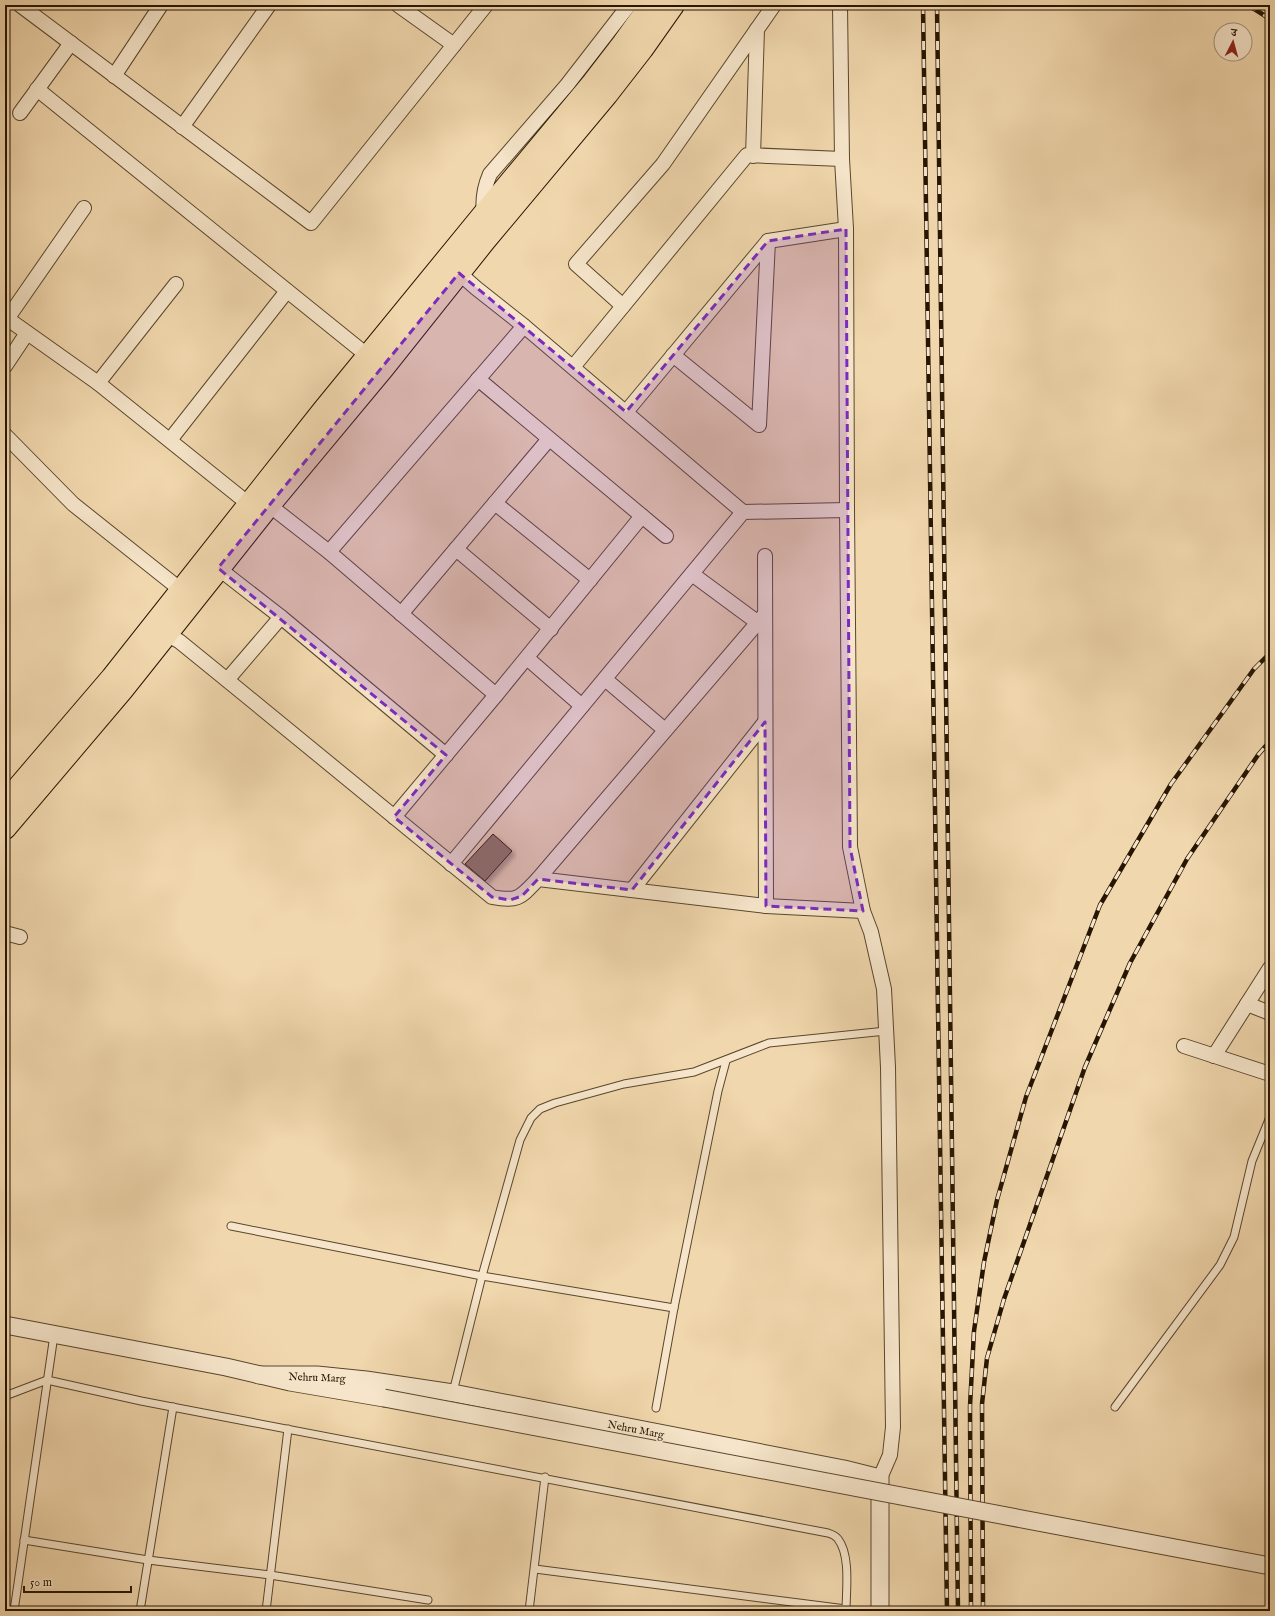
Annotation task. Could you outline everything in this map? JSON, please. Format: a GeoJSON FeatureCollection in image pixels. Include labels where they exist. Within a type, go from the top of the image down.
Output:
{"type":"FeatureCollection","features":[{"type":"Feature","properties":{"kind":"main road"},"geometry":{"type":"LineString","coordinates":[[5,828],[15,800],[180,590],[260,507],[383,368],[459,272],[515,191],[651,5]]}},
{"type":"Feature","properties":{"kind":"main road"},"geometry":{"type":"LineString","coordinates":[[15,800],[122,690],[218,568],[368,356],[484,214],[515,191],[611,88],[642,49],[673,5]]}},
{"type":"Feature","properties":{"kind":"street"},"geometry":{"type":"LineString","coordinates":[[20,5],[311,223],[486,5]]}},
{"type":"Feature","properties":{"kind":"street"},"geometry":{"type":"LineString","coordinates":[[114,76],[161,5]]}},
{"type":"Feature","properties":{"kind":"street"},"geometry":{"type":"LineString","coordinates":[[182,127],[269,5]]}},
{"type":"Feature","properties":{"kind":"street"},"geometry":{"type":"LineString","coordinates":[[398,5],[454,45]]}},
{"type":"Feature","properties":{"kind":"street"},"geometry":{"type":"LineString","coordinates":[[484,214],[482,200],[485,186],[490,174],[567,85],[629,5]]}},
{"type":"Feature","properties":{"kind":"street"},"geometry":{"type":"LineString","coordinates":[[623,306],[576,264],[663,164],[774,5]]}},
{"type":"Feature","properties":{"kind":"street"},"geometry":{"type":"LineString","coordinates":[[840,5],[842,159],[846,229],[850,847],[863,911],[872,932],[881,968],[884,989],[886,1031],[893,1427],[890,1455],[880,1478],[880,1611]]}},
{"type":"Feature","properties":{"kind":"street"},"geometry":{"type":"LineString","coordinates":[[754,156],[757,29]]}},
{"type":"Feature","properties":{"kind":"street"},"geometry":{"type":"LineString","coordinates":[[20,113],[71,43]]}},
{"type":"Feature","properties":{"kind":"street"},"geometry":{"type":"LineString","coordinates":[[37,89],[368,356]]}},
{"type":"Feature","properties":{"kind":"street"},"geometry":{"type":"LineString","coordinates":[[573,367],[746,155],[842,159]]}},
{"type":"Feature","properties":{"kind":"street"},"geometry":{"type":"LineString","coordinates":[[84,208],[6,318],[98,383],[170,440],[260,507],[329,552],[496,695]]}},
{"type":"Feature","properties":{"kind":"street"},"geometry":{"type":"LineString","coordinates":[[626,412],[768,241],[846,229]]}},
{"type":"Feature","properties":{"kind":"street"},"geometry":{"type":"LineString","coordinates":[[673,355],[759,425],[768,241]]}},
{"type":"Feature","properties":{"kind":"street"},"geometry":{"type":"LineString","coordinates":[[459,272],[476,288],[573,367],[743,512],[847,510]]}},
{"type":"Feature","properties":{"kind":"street"},"geometry":{"type":"LineString","coordinates":[[98,383],[176,284]]}},
{"type":"Feature","properties":{"kind":"street"},"geometry":{"type":"LineString","coordinates":[[170,440],[287,291]]}},
{"type":"Feature","properties":{"kind":"street"},"geometry":{"type":"LineString","coordinates":[[329,552],[524,326]]}},
{"type":"Feature","properties":{"kind":"street"},"geometry":{"type":"LineString","coordinates":[[5,366],[27,333]]}},
{"type":"Feature","properties":{"kind":"street"},"geometry":{"type":"LineString","coordinates":[[478,379],[666,536]]}},
{"type":"Feature","properties":{"kind":"street"},"geometry":{"type":"LineString","coordinates":[[5,435],[73,504],[180,590]]}},
{"type":"Feature","properties":{"kind":"street"},"geometry":{"type":"LineString","coordinates":[[401,614],[549,439]]}},
{"type":"Feature","properties":{"kind":"street"},"geometry":{"type":"LineString","coordinates":[[495,503],[590,580]]}},
{"type":"Feature","properties":{"kind":"street"},"geometry":{"type":"LineString","coordinates":[[451,864],[743,512]]}},
{"type":"Feature","properties":{"kind":"street"},"geometry":{"type":"LineString","coordinates":[[394,817],[527,658],[642,516]]}},
{"type":"Feature","properties":{"kind":"street"},"geometry":{"type":"LineString","coordinates":[[456,549],[551,628]]}},
{"type":"Feature","properties":{"kind":"street"},"geometry":{"type":"LineString","coordinates":[[765,556],[761,618],[765,722],[766,906]]}},
{"type":"Feature","properties":{"kind":"street"},"geometry":{"type":"LineString","coordinates":[[218,568],[281,617],[446,754]]}},
{"type":"Feature","properties":{"kind":"street"},"geometry":{"type":"LineString","coordinates":[[692,574],[761,618]]}},
{"type":"Feature","properties":{"kind":"street"},"geometry":{"type":"LineString","coordinates":[[227,680],[281,617]]}},
{"type":"Feature","properties":{"kind":"street"},"geometry":{"type":"LineString","coordinates":[[165,634],[179,641],[492,897],[510,900],[522,896],[538,879],[761,618]]}},
{"type":"Feature","properties":{"kind":"street"},"geometry":{"type":"LineString","coordinates":[[527,658],[582,706]]}},
{"type":"Feature","properties":{"kind":"street"},"geometry":{"type":"LineString","coordinates":[[605,679],[665,730]]}},
{"type":"Feature","properties":{"kind":"street"},"geometry":{"type":"LineString","coordinates":[[632,890],[765,722]]}},
{"type":"Feature","properties":{"kind":"street"},"geometry":{"type":"LineString","coordinates":[[538,879],[766,906],[863,911]]}},
{"type":"Feature","properties":{"kind":"street"},"geometry":{"type":"LineString","coordinates":[[5,933],[20,937]]}},
{"type":"Feature","properties":{"kind":"street"},"geometry":{"type":"LineString","coordinates":[[1214,1056],[1270,968]]}},
{"type":"Feature","properties":{"kind":"street"},"geometry":{"type":"LineString","coordinates":[[1247,1004],[1270,1012]]}},
{"type":"Feature","properties":{"kind":"street"},"geometry":{"type":"LineString","coordinates":[[1184,1046],[1270,1074]]}},
{"type":"Feature","properties":{"kind":"street"},"geometry":{"type":"LineString","coordinates":[[5,1325],[226,1367],[259,1376],[384,1398],[1270,1566]]}},
{"type":"Feature","properties":{"kind":"street","name":"Nehru Marg"},"geometry":{"type":"LineString","coordinates":[[259,1376],[317,1375],[366,1380],[453,1393],[844,1469],[880,1478]]}},
{"type":"Feature","properties":{"kind":"lane"},"geometry":{"type":"LineString","coordinates":[[453,1393],[482,1276],[520,1140],[531,1118],[540,1109],[554,1103],[624,1084],[694,1072],[726,1061],[743,1052],[769,1043],[886,1031]]}},
{"type":"Feature","properties":{"kind":"lane"},"geometry":{"type":"LineString","coordinates":[[656,1408],[674,1308],[718,1091],[726,1061]]}},
{"type":"Feature","properties":{"kind":"lane"},"geometry":{"type":"LineString","coordinates":[[1115,1407],[1220,1265],[1234,1237],[1241,1214],[1251,1167],[1270,1117]]}},
{"type":"Feature","properties":{"kind":"lane"},"geometry":{"type":"LineString","coordinates":[[231,1226],[482,1276],[674,1308]]}},
{"type":"Feature","properties":{"kind":"lane"},"geometry":{"type":"LineString","coordinates":[[14,1611],[54,1334]]}},
{"type":"Feature","properties":{"kind":"lane"},"geometry":{"type":"LineString","coordinates":[[5,1396],[47,1380],[173,1408],[544,1477],[828,1532],[838,1538],[844,1549],[846,1564],[846,1610],[535,1569]]}},
{"type":"Feature","properties":{"kind":"lane"},"geometry":{"type":"LineString","coordinates":[[140,1611],[173,1408]]}},
{"type":"Feature","properties":{"kind":"lane"},"geometry":{"type":"LineString","coordinates":[[266,1611],[288,1429]]}},
{"type":"Feature","properties":{"kind":"lane"},"geometry":{"type":"LineString","coordinates":[[529,1611],[535,1569],[544,1477]]}},
{"type":"Feature","properties":{"kind":"lane"},"geometry":{"type":"LineString","coordinates":[[24,1540],[148,1560],[270,1576],[428,1600]]}},
{"type":"Feature","properties":{"kind":"highlighted area"},"geometry":{"type":"Polygon","coordinates":[[[846,229],[850,847],[863,911],[766,906],[765,722],[632,890],[538,879],[522,896],[510,900],[492,897],[394,817],[446,755],[218,568],[459,273],[626,412],[768,241],[846,229]]]}},
{"type":"Feature","properties":{"kind":"building"},"geometry":{"type":"Polygon","coordinates":[[[493,834],[512,851],[485,881],[465,864],[493,834]]]}},
{"type":"Feature","properties":{"kind":"railway"},"geometry":{"type":"LineString","coordinates":[[923,5],[947,1611]]}},
{"type":"Feature","properties":{"kind":"railway"},"geometry":{"type":"LineString","coordinates":[[937,5],[958,1611]]}},
{"type":"Feature","properties":{"kind":"railway"},"geometry":{"type":"LineString","coordinates":[[1248,5],[1270,19]]}},
{"type":"Feature","properties":{"kind":"railway"},"geometry":{"type":"LineString","coordinates":[[971,1611],[970,1406],[974,1331],[984,1262],[997,1200],[1026,1097],[1100,905],[1171,784],[1254,669],[1270,653]]}},
{"type":"Feature","properties":{"kind":"railway"},"geometry":{"type":"LineString","coordinates":[[983,1611],[982,1404],[987,1358],[1004,1299],[1085,1067],[1130,963],[1187,859],[1258,755],[1270,741]]}}]}
